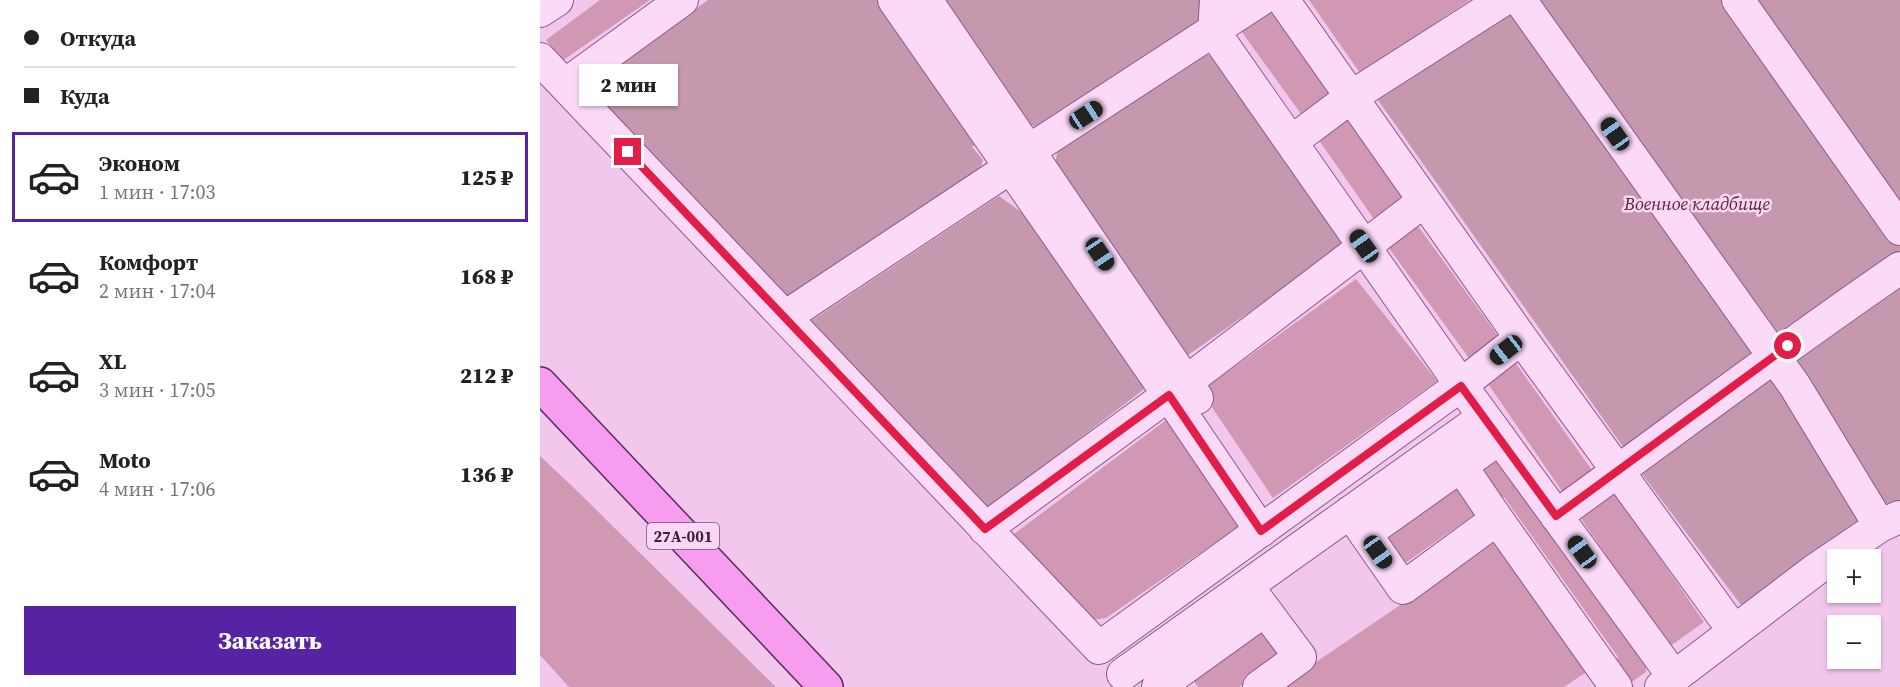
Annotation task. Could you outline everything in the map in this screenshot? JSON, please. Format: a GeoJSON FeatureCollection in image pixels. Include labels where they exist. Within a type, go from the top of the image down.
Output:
{"type":"FeatureCollection","features":[{"type":"Feature","properties":{"kind":"main road","name":"27А-001"},"geometry":{"type":"LineString","coordinates":[[540,384],[826,687]]}},
{"type":"Feature","properties":{"kind":"lane"},"geometry":{"type":"LineString","coordinates":[[540,11],[557,0]]}},
{"type":"Feature","properties":{"kind":"lane"},"geometry":{"type":"LineString","coordinates":[[565,86],[682,0]]}},
{"type":"Feature","properties":{"kind":"lane"},"geometry":{"type":"LineString","coordinates":[[894,0],[1020,158]]}},
{"type":"Feature","properties":{"kind":"lane"},"geometry":{"type":"LineString","coordinates":[[926,0],[1020,158],[1270,524]]}},
{"type":"Feature","properties":{"kind":"lane"},"geometry":{"type":"LineString","coordinates":[[1216,0],[1214,32],[1461,386],[1556,516],[1667,682],[1815,570],[1890,521],[1520,0]]}},
{"type":"Feature","properties":{"kind":"lane"},"geometry":{"type":"LineString","coordinates":[[785,318],[1020,158],[1260,0]]}},
{"type":"Feature","properties":{"kind":"lane"},"geometry":{"type":"LineString","coordinates":[[1283,0],[1521,338],[1734,631]]}},
{"type":"Feature","properties":{"kind":"lane"},"geometry":{"type":"LineString","coordinates":[[1291,142],[1351,97],[1503,0]]}},
{"type":"Feature","properties":{"kind":"lane"},"geometry":{"type":"LineString","coordinates":[[1738,0],[1900,229]]}},
{"type":"Feature","properties":{"kind":"lane"},"geometry":{"type":"LineString","coordinates":[[540,59],[1129,680],[1176,670],[1246,598],[1358,517],[1492,428]]}},
{"type":"Feature","properties":{"kind":"lane"},"geometry":{"type":"LineString","coordinates":[[985,529],[1178,388],[1424,201]]}},
{"type":"Feature","properties":{"kind":"lane"},"geometry":{"type":"LineString","coordinates":[[1556,516],[1802,335],[1900,268]]}},
{"type":"Feature","properties":{"kind":"lane"},"geometry":{"type":"LineString","coordinates":[[1100,648],[1461,386],[1521,338]]}},
{"type":"Feature","properties":{"kind":"lane"},"geometry":{"type":"LineString","coordinates":[[1358,517],[1461,466],[1492,428]]}},
{"type":"Feature","properties":{"kind":"lane"},"geometry":{"type":"LineString","coordinates":[[1461,466],[1616,687]]}},
{"type":"Feature","properties":{"kind":"lane"},"geometry":{"type":"LineString","coordinates":[[1340,474],[1358,517],[1403,588],[1497,519]]}},
{"type":"Feature","properties":{"kind":"lane"},"geometry":{"type":"LineString","coordinates":[[1207,570],[1246,598],[1300,657],[1259,687]]}},
{"type":"Feature","properties":{"kind":"lane"},"geometry":{"type":"LineString","coordinates":[[1154,608],[1176,670]]}},
{"type":"Feature","properties":{"kind":"shaded area"},"geometry":{"type":"Polygon","coordinates":[[[600,0],[650,0],[562,61],[546,40],[600,0]]]}},
{"type":"Feature","properties":{"kind":"shaded area"},"geometry":{"type":"Polygon","coordinates":[[[1309,0],[1470,0],[1360,73],[1309,0]]]}},
{"type":"Feature","properties":{"kind":"shaded area"},"geometry":{"type":"Polygon","coordinates":[[[1269,9],[1334,97],[1304,118],[1241,31],[1269,9]]]}},
{"type":"Feature","properties":{"kind":"shaded area"},"geometry":{"type":"Polygon","coordinates":[[[1345,115],[1406,202],[1376,222],[1316,136],[1345,115]]]}},
{"type":"Feature","properties":{"kind":"shaded area"},"geometry":{"type":"Polygon","coordinates":[[[1415,222],[1501,340],[1471,361],[1386,244],[1415,222]]]}},
{"type":"Feature","properties":{"kind":"shaded area"},"geometry":{"type":"Polygon","coordinates":[[[1356,279],[1437,381],[1273,498],[1201,391],[1356,279]]]}},
{"type":"Feature","properties":{"kind":"shaded area"},"geometry":{"type":"Polygon","coordinates":[[[1512,358],[1594,473],[1564,494],[1484,378],[1512,358]]]}},
{"type":"Feature","properties":{"kind":"shaded area"},"geometry":{"type":"Polygon","coordinates":[[[1173,415],[1245,522],[1106,618],[1092,620],[1014,534],[1173,415]]]}},
{"type":"Feature","properties":{"kind":"shaded area"},"geometry":{"type":"Polygon","coordinates":[[[540,456],[776,687],[569,687],[540,655],[540,456]]]}},
{"type":"Feature","properties":{"kind":"shaded area"},"geometry":{"type":"Polygon","coordinates":[[[1485,457],[1498,460],[1646,653],[1646,672],[1626,686],[1611,664],[1618,657],[1504,497],[1497,501],[1472,467],[1485,457]]]}},
{"type":"Feature","properties":{"kind":"shaded area"},"geometry":{"type":"Polygon","coordinates":[[[1457,478],[1481,510],[1401,566],[1378,534],[1457,478]]]}},
{"type":"Feature","properties":{"kind":"shaded area"},"geometry":{"type":"Polygon","coordinates":[[[1613,490],[1704,622],[1669,647],[1578,514],[1613,490]]]}},
{"type":"Feature","properties":{"kind":"shaded area"},"geometry":{"type":"Polygon","coordinates":[[[1495,541],[1588,671],[1564,687],[1279,687],[1495,541]]]}},
{"type":"Feature","properties":{"kind":"shaded area"},"geometry":{"type":"Polygon","coordinates":[[[1262,624],[1284,656],[1239,687],[1198,687],[1189,675],[1262,624]]]}},
{"type":"Feature","properties":{"kind":"green space"},"geometry":{"type":"Polygon","coordinates":[[[708,0],[884,0],[981,140],[972,147],[983,160],[980,169],[784,298],[588,86],[708,0]]]}},
{"type":"Feature","properties":{"kind":"green space"},"geometry":{"type":"Polygon","coordinates":[[[935,0],[1201,0],[1199,29],[1044,130],[1029,124],[1024,114],[1017,119],[935,0]]]}},
{"type":"Feature","properties":{"kind":"green space","name":"Военное кладбище"},"geometry":{"type":"Polygon","coordinates":[[[1518,0],[1900,0],[1900,503],[1859,523],[1741,605],[1645,478],[1378,100],[1504,14],[1518,0]]]}},
{"type":"Feature","properties":{"kind":"green space"},"geometry":{"type":"Polygon","coordinates":[[[1197,55],[1216,55],[1348,243],[1181,360],[1055,165],[1058,148],[1197,55]]]}},
{"type":"Feature","properties":{"kind":"green space"},"geometry":{"type":"Polygon","coordinates":[[[999,196],[1021,212],[1032,204],[1152,383],[989,508],[980,506],[808,323],[999,196]]]}},
{"type":"Feature","properties":{"kind":"route"},"geometry":{"type":"LineString","coordinates":[[628,152],[985,529],[1169,395],[1261,531],[1461,386],[1556,516],[1788,346]]}}]}
